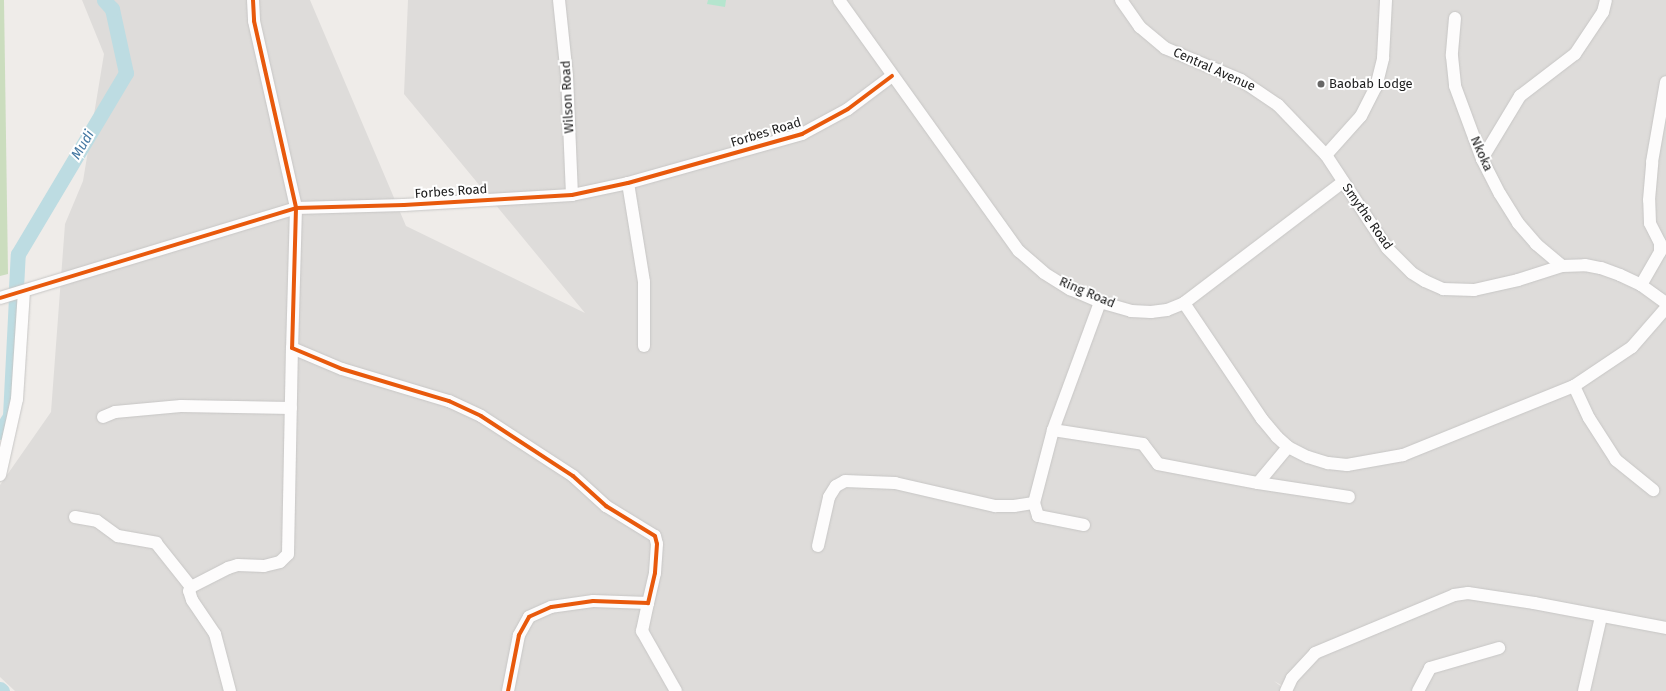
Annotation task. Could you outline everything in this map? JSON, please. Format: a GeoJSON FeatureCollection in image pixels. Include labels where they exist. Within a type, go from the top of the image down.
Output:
{"type":"FeatureCollection","features":[{"type":"Feature","properties":{"kind":"street"},"geometry":{"type":"LineString","coordinates":[[191,587],[238,565],[264,566],[280,562],[288,554],[296,208],[255,28],[253,0]]}},
{"type":"Feature","properties":{"kind":"street","name":"Wilson Road"},"geometry":{"type":"LineString","coordinates":[[559,0],[567,76],[572,195]]}},
{"type":"Feature","properties":{"kind":"street","name":"Ring Road"},"geometry":{"type":"LineString","coordinates":[[839,0],[892,76],[1019,250],[1044,273],[1070,289],[1100,302],[1131,311],[1151,312],[1167,310],[1184,303],[1343,182]]}},
{"type":"Feature","properties":{"kind":"street","name":"Central Avenue"},"geometry":{"type":"LineString","coordinates":[[1121,0],[1140,28],[1152,39],[1177,54],[1258,89],[1292,118],[1326,155]]}},
{"type":"Feature","properties":{"kind":"street"},"geometry":{"type":"LineString","coordinates":[[1326,155],[1361,116],[1376,87],[1383,58],[1386,0]]}},
{"type":"Feature","properties":{"kind":"street"},"geometry":{"type":"LineString","coordinates":[[1482,159],[1520,96],[1575,54],[1603,12],[1606,0]]}},
{"type":"Feature","properties":{"kind":"street","name":"Nkoka"},"geometry":{"type":"LineString","coordinates":[[1455,18],[1452,56],[1455,86],[1482,159],[1500,194],[1518,223],[1536,244],[1562,266]]}},
{"type":"Feature","properties":{"kind":"street","name":"Forbes Road"},"geometry":{"type":"LineString","coordinates":[[0,298],[24,292],[296,208],[404,205],[572,195],[628,183],[802,134],[848,110],[892,76]]}},
{"type":"Feature","properties":{"kind":"street"},"geometry":{"type":"LineString","coordinates":[[1641,285],[1660,252],[1660,243],[1650,223],[1648,200],[1652,162],[1666,82]]}},
{"type":"Feature","properties":{"kind":"street","name":"Smythe Road"},"geometry":{"type":"LineString","coordinates":[[1326,155],[1387,248],[1412,273],[1434,286],[1451,290],[1491,288],[1562,266],[1602,268],[1641,285],[1666,303]]}},
{"type":"Feature","properties":{"kind":"street"},"geometry":{"type":"LineString","coordinates":[[628,183],[644,282],[644,346]]}},
{"type":"Feature","properties":{"kind":"street"},"geometry":{"type":"LineString","coordinates":[[0,475],[17,399],[24,292]]}},
{"type":"Feature","properties":{"kind":"street"},"geometry":{"type":"LineString","coordinates":[[1084,525],[1038,516],[1034,503],[1054,430],[1100,302]]}},
{"type":"Feature","properties":{"kind":"street"},"geometry":{"type":"LineString","coordinates":[[1184,303],[1262,419],[1288,447],[1328,463],[1374,462],[1402,455],[1574,386],[1632,347],[1666,308]]}},
{"type":"Feature","properties":{"kind":"street"},"geometry":{"type":"LineString","coordinates":[[292,348],[342,369],[449,401],[481,416],[573,476],[606,506],[655,536],[657,544],[655,574],[642,631],[676,691]]}},
{"type":"Feature","properties":{"kind":"street"},"geometry":{"type":"LineString","coordinates":[[1574,386],[1589,418],[1616,460],[1653,490]]}},
{"type":"Feature","properties":{"kind":"street"},"geometry":{"type":"LineString","coordinates":[[103,417],[115,412],[181,406],[291,408]]}},
{"type":"Feature","properties":{"kind":"street"},"geometry":{"type":"LineString","coordinates":[[1054,430],[1143,444],[1158,464],[1258,483],[1349,497]]}},
{"type":"Feature","properties":{"kind":"street"},"geometry":{"type":"LineString","coordinates":[[1258,483],[1288,447]]}},
{"type":"Feature","properties":{"kind":"street"},"geometry":{"type":"LineString","coordinates":[[818,546],[829,497],[836,486],[845,481],[895,483],[995,506],[1014,506],[1034,503]]}},
{"type":"Feature","properties":{"kind":"street"},"geometry":{"type":"LineString","coordinates":[[75,517],[97,521],[118,536],[156,543],[191,587],[192,600],[215,634],[230,691]]}},
{"type":"Feature","properties":{"kind":"street"},"geometry":{"type":"LineString","coordinates":[[1286,691],[1292,678],[1315,653],[1454,595],[1475,594],[1666,628]]}},
{"type":"Feature","properties":{"kind":"street"},"geometry":{"type":"LineString","coordinates":[[508,691],[519,634],[529,617],[551,607],[593,601],[648,602]]}},
{"type":"Feature","properties":{"kind":"street"},"geometry":{"type":"LineString","coordinates":[[1584,691],[1601,617]]}},
{"type":"Feature","properties":{"kind":"street"},"geometry":{"type":"LineString","coordinates":[[1418,691],[1430,668],[1499,648]]}},
{"type":"Feature","properties":{"kind":"shaded area"},"geometry":{"type":"Polygon","coordinates":[[[82,0],[310,0],[406,226],[585,313],[404,94],[408,0],[1666,0],[1666,691],[1292,691],[1274,681],[1287,691],[15,691],[0,677],[0,485],[51,412],[65,224],[83,181],[104,54],[82,0]]]}},
{"type":"Feature","properties":{"kind":"green space"},"geometry":{"type":"Polygon","coordinates":[[[0,0],[4,0],[8,274],[0,276],[0,0]]]}},
{"type":"Feature","properties":{"kind":"green space"},"geometry":{"type":"Polygon","coordinates":[[[708,0],[726,0],[725,7],[707,4],[708,0]]]}},
{"type":"Feature","properties":{"kind":"waterway","name":"Mudi"},"geometry":{"type":"LineString","coordinates":[[16,288],[18,254],[126,73],[112,9],[104,0]]}},
{"type":"Feature","properties":{"kind":"waterway","name":"Mudi"},"geometry":{"type":"LineString","coordinates":[[0,432],[10,416],[16,296]]}},
{"type":"Feature","properties":{"kind":"cycle path"},"geometry":{"type":"LineString","coordinates":[[253,0],[254,21],[296,208],[292,348],[342,369],[449,401],[481,416],[573,476],[606,506],[655,536],[657,544],[655,573],[648,603],[593,601],[551,607],[529,617],[519,635],[508,691]]}},
{"type":"Feature","properties":{"kind":"cycle path"},"geometry":{"type":"LineString","coordinates":[[0,298],[296,208],[404,205],[572,195],[628,183],[802,134],[848,109],[892,76]]}},
{"type":"Feature","properties":{"kind":"place","name":"Baobab Lodge"},"geometry":{"type":"Point","coordinates":[1321,84]}}]}
